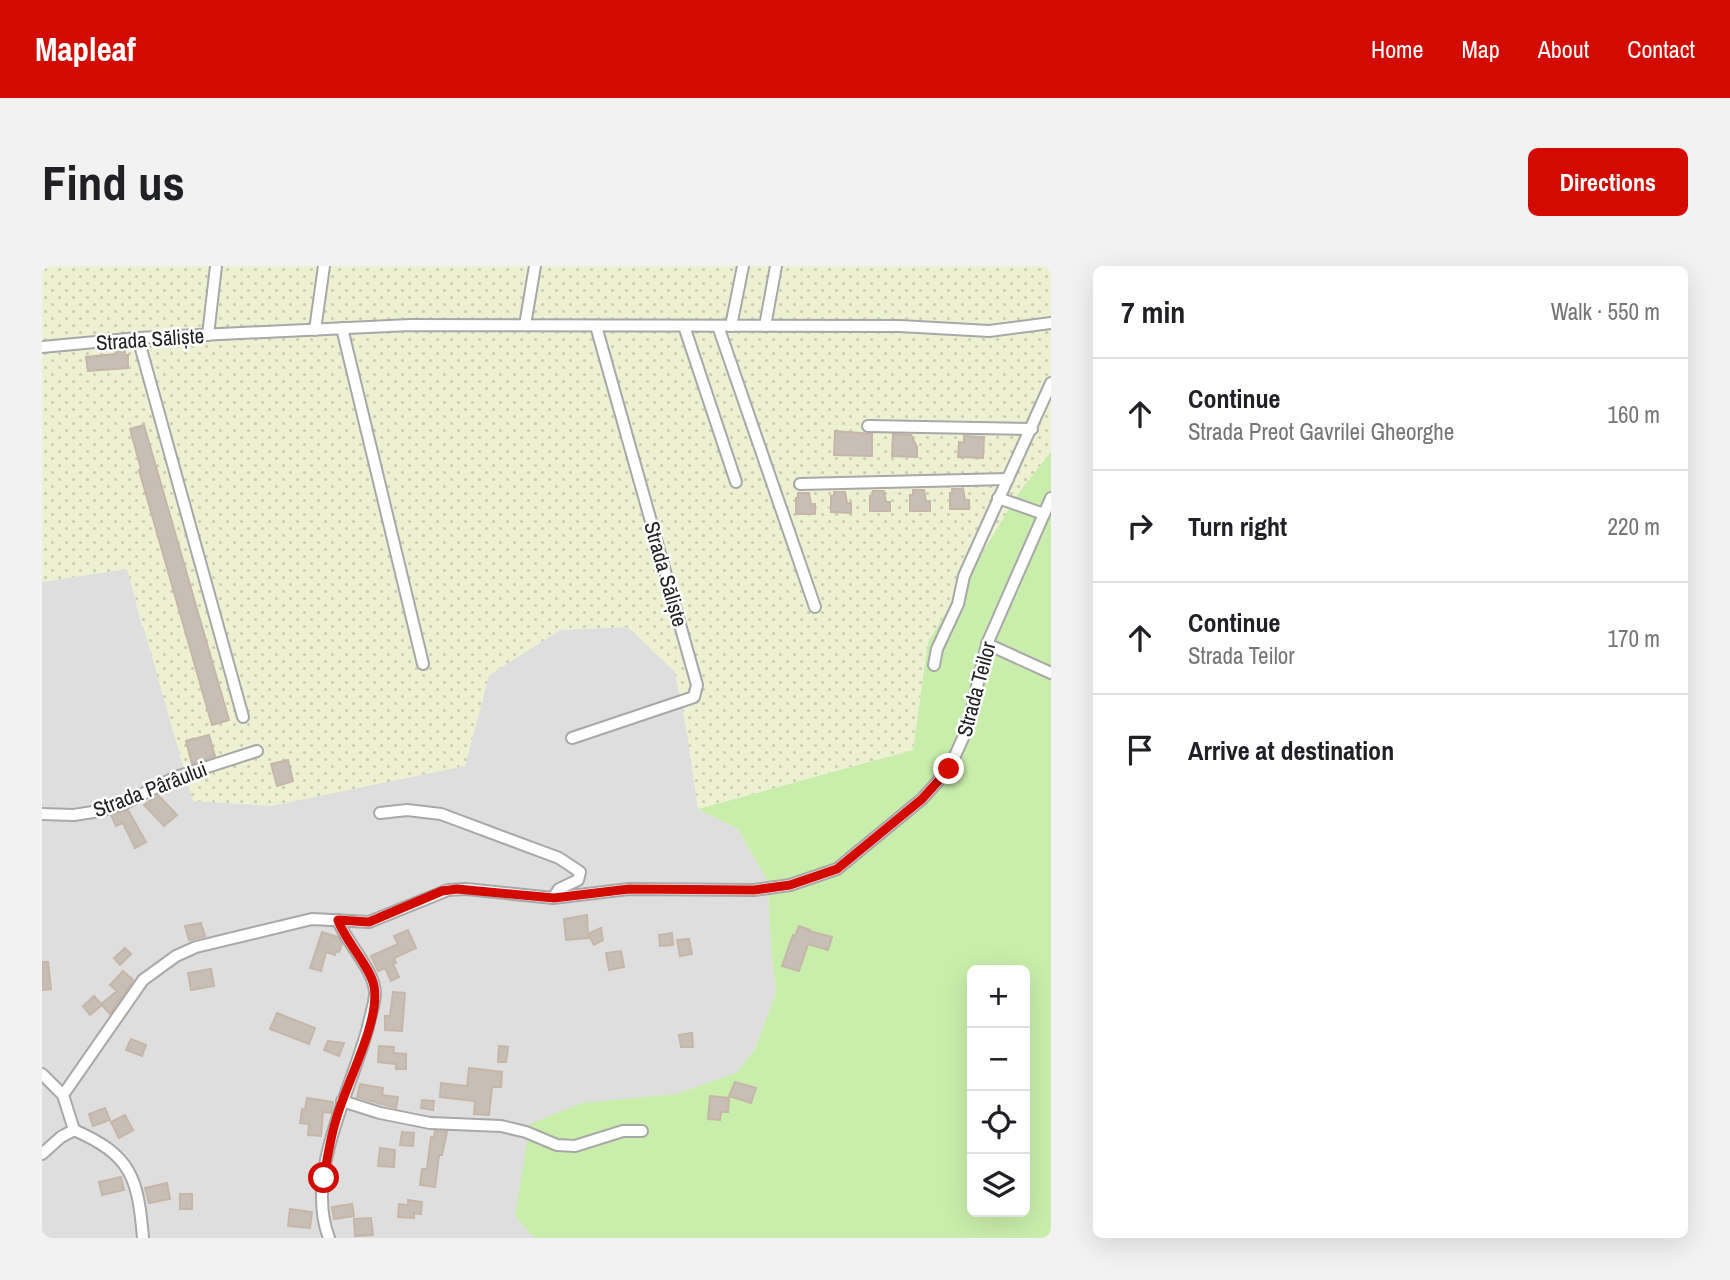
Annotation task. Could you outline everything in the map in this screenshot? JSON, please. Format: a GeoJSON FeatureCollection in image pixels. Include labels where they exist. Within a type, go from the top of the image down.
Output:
{"type":"FeatureCollection","features":[{"type":"Feature","properties":{"kind":"street"},"geometry":{"type":"LineString","coordinates":[[208,335],[216,266]]}},
{"type":"Feature","properties":{"kind":"street"},"geometry":{"type":"LineString","coordinates":[[316,330],[324,266]]}},
{"type":"Feature","properties":{"kind":"street"},"geometry":{"type":"LineString","coordinates":[[525,325],[535,266]]}},
{"type":"Feature","properties":{"kind":"street"},"geometry":{"type":"LineString","coordinates":[[732,326],[743,266]]}},
{"type":"Feature","properties":{"kind":"street"},"geometry":{"type":"LineString","coordinates":[[765,326],[776,266]]}},
{"type":"Feature","properties":{"kind":"street","name":"Strada Săliște"},"geometry":{"type":"LineString","coordinates":[[42,347],[138,338],[410,325],[900,326],[989,331],[1051,323]]}},
{"type":"Feature","properties":{"kind":"street","name":"Strada Săliște"},"geometry":{"type":"LineString","coordinates":[[572,738],[694,697],[697,685],[596,326]]}},
{"type":"Feature","properties":{"kind":"street"},"geometry":{"type":"LineString","coordinates":[[684,326],[736,482]]}},
{"type":"Feature","properties":{"kind":"street"},"geometry":{"type":"LineString","coordinates":[[718,326],[815,607]]}},
{"type":"Feature","properties":{"kind":"street"},"geometry":{"type":"LineString","coordinates":[[342,328],[422,664]]}},
{"type":"Feature","properties":{"kind":"street"},"geometry":{"type":"LineString","coordinates":[[138,338],[243,717]]}},
{"type":"Feature","properties":{"kind":"street"},"geometry":{"type":"LineString","coordinates":[[934,665],[937,649],[958,604],[964,576],[1051,383]]}},
{"type":"Feature","properties":{"kind":"street"},"geometry":{"type":"LineString","coordinates":[[868,426],[1032,429]]}},
{"type":"Feature","properties":{"kind":"street"},"geometry":{"type":"LineString","coordinates":[[800,484],[1008,479]]}},
{"type":"Feature","properties":{"kind":"street"},"geometry":{"type":"LineString","coordinates":[[998,498],[1044,514]]}},
{"type":"Feature","properties":{"kind":"street","name":"Strada Teilor"},"geometry":{"type":"LineString","coordinates":[[63,1095],[142,980],[167,962],[196,947],[219,940],[312,919],[369,922],[448,890],[466,889],[554,898],[629,889],[754,890],[790,885],[837,869],[922,799],[949,769],[960,750],[987,644],[1051,498]]}},
{"type":"Feature","properties":{"kind":"street"},"geometry":{"type":"LineString","coordinates":[[987,644],[1051,673]]}},
{"type":"Feature","properties":{"kind":"street","name":"Strada Pârâului"},"geometry":{"type":"LineString","coordinates":[[42,814],[74,815],[99,811],[125,803],[176,777],[257,751]]}},
{"type":"Feature","properties":{"kind":"street"},"geometry":{"type":"LineString","coordinates":[[380,813],[407,810],[441,814],[559,858],[580,872],[580,876],[578,880],[559,888],[554,898]]}},
{"type":"Feature","properties":{"kind":"street"},"geometry":{"type":"LineString","coordinates":[[329,1238],[324,1225],[322,1203],[327,1158],[375,996],[373,983],[343,934],[338,920]]}},
{"type":"Feature","properties":{"kind":"street"},"geometry":{"type":"LineString","coordinates":[[42,1074],[63,1095],[74,1130],[108,1147],[130,1170],[137,1191],[143,1238]]}},
{"type":"Feature","properties":{"kind":"street"},"geometry":{"type":"LineString","coordinates":[[342,1101],[380,1114],[430,1123],[501,1126],[526,1132],[557,1145],[575,1146],[623,1131],[642,1131]]}},
{"type":"Feature","properties":{"kind":"street"},"geometry":{"type":"LineString","coordinates":[[42,1154],[61,1137],[74,1130]]}},
{"type":"Feature","properties":{"kind":"shaded area"},"geometry":{"type":"Polygon","coordinates":[[[127,568],[142,626],[465,766],[489,675],[560,630],[628,627],[675,672],[698,809],[738,829],[768,882],[776,992],[755,1049],[736,1073],[676,1094],[633,1099],[515,1216],[534,1238],[42,1238],[42,582],[127,568]]]}},
{"type":"Feature","properties":{"kind":"green space"},"geometry":{"type":"Polygon","coordinates":[[[42,266],[1051,266],[1051,452],[1020,491],[928,642],[913,750],[698,809],[675,672],[628,627],[560,630],[489,675],[465,766],[271,806],[193,801],[127,569],[42,582],[42,266]]]}},
{"type":"Feature","properties":{"kind":"green space"},"geometry":{"type":"Polygon","coordinates":[[[1051,452],[1051,1238],[534,1238],[515,1216],[530,1124],[582,1103],[676,1094],[736,1073],[755,1049],[776,992],[768,882],[738,829],[698,809],[913,750],[928,642],[1020,491],[1051,452]]]}},
{"type":"Feature","properties":{"kind":"building"},"geometry":{"type":"Polygon","coordinates":[[[125,347],[128,368],[88,371],[86,357],[116,354],[115,348],[125,347]]]}},
{"type":"Feature","properties":{"kind":"building"},"geometry":{"type":"Polygon","coordinates":[[[144,425],[229,720],[212,725],[139,470],[141,469],[130,429],[144,425]]]}},
{"type":"Feature","properties":{"kind":"building"},"geometry":{"type":"Polygon","coordinates":[[[835,431],[872,434],[872,456],[834,455],[835,431]]]}},
{"type":"Feature","properties":{"kind":"building"},"geometry":{"type":"Polygon","coordinates":[[[893,434],[911,435],[917,447],[917,457],[892,456],[893,434]]]}},
{"type":"Feature","properties":{"kind":"building"},"geometry":{"type":"Polygon","coordinates":[[[964,436],[984,437],[983,458],[958,457],[959,442],[964,443],[964,436]]]}},
{"type":"Feature","properties":{"kind":"building"},"geometry":{"type":"Polygon","coordinates":[[[952,489],[963,489],[965,500],[969,500],[969,509],[950,509],[952,489]]]}},
{"type":"Feature","properties":{"kind":"building"},"geometry":{"type":"Polygon","coordinates":[[[913,490],[924,490],[926,501],[930,501],[930,511],[910,511],[910,495],[913,495],[913,490]]]}},
{"type":"Feature","properties":{"kind":"building"},"geometry":{"type":"Polygon","coordinates":[[[873,491],[884,491],[886,502],[890,502],[890,511],[870,511],[870,496],[873,496],[873,491]]]}},
{"type":"Feature","properties":{"kind":"building"},"geometry":{"type":"Polygon","coordinates":[[[834,492],[845,492],[847,503],[851,503],[851,513],[831,512],[831,496],[834,496],[834,492]]]}},
{"type":"Feature","properties":{"kind":"building"},"geometry":{"type":"Polygon","coordinates":[[[798,493],[809,493],[811,504],[815,504],[815,514],[796,514],[798,493]]]}},
{"type":"Feature","properties":{"kind":"building"},"geometry":{"type":"Polygon","coordinates":[[[209,735],[215,756],[192,764],[186,741],[209,735]]]}},
{"type":"Feature","properties":{"kind":"building"},"geometry":{"type":"Polygon","coordinates":[[[288,760],[293,781],[277,786],[271,764],[288,760]]]}},
{"type":"Feature","properties":{"kind":"building"},"geometry":{"type":"Polygon","coordinates":[[[158,795],[177,815],[164,826],[144,805],[158,795]]]}},
{"type":"Feature","properties":{"kind":"building"},"geometry":{"type":"Polygon","coordinates":[[[128,810],[146,842],[135,848],[123,823],[116,826],[111,815],[128,810]]]}},
{"type":"Feature","properties":{"kind":"building"},"geometry":{"type":"Polygon","coordinates":[[[587,915],[589,938],[566,940],[564,919],[587,915]]]}},
{"type":"Feature","properties":{"kind":"building"},"geometry":{"type":"Polygon","coordinates":[[[201,923],[205,936],[189,940],[185,926],[201,923]]]}},
{"type":"Feature","properties":{"kind":"building"},"geometry":{"type":"Polygon","coordinates":[[[799,926],[832,937],[828,950],[808,944],[799,971],[782,966],[799,926]]]}},
{"type":"Feature","properties":{"kind":"building"},"geometry":{"type":"Polygon","coordinates":[[[601,928],[603,940],[594,945],[588,934],[601,928]]]}},
{"type":"Feature","properties":{"kind":"building"},"geometry":{"type":"Polygon","coordinates":[[[408,930],[416,948],[394,958],[396,963],[393,964],[399,977],[391,981],[385,968],[378,971],[371,956],[398,944],[394,936],[408,930]]]}},
{"type":"Feature","properties":{"kind":"building"},"geometry":{"type":"Polygon","coordinates":[[[322,932],[338,937],[342,944],[335,955],[326,952],[321,971],[310,968],[322,932]]]}},
{"type":"Feature","properties":{"kind":"building"},"geometry":{"type":"Polygon","coordinates":[[[672,933],[673,945],[660,946],[659,935],[672,933]]]}},
{"type":"Feature","properties":{"kind":"building"},"geometry":{"type":"Polygon","coordinates":[[[689,939],[692,954],[680,956],[677,940],[689,939]]]}},
{"type":"Feature","properties":{"kind":"building"},"geometry":{"type":"Polygon","coordinates":[[[125,948],[131,954],[120,965],[114,958],[125,948]]]}},
{"type":"Feature","properties":{"kind":"building"},"geometry":{"type":"Polygon","coordinates":[[[621,951],[624,967],[609,970],[606,953],[621,951]]]}},
{"type":"Feature","properties":{"kind":"building"},"geometry":{"type":"Polygon","coordinates":[[[42,962],[48,962],[51,989],[42,990],[42,962]]]}},
{"type":"Feature","properties":{"kind":"building"},"geometry":{"type":"Polygon","coordinates":[[[211,969],[214,986],[191,990],[188,973],[211,969]]]}},
{"type":"Feature","properties":{"kind":"building"},"geometry":{"type":"Polygon","coordinates":[[[123,971],[133,980],[110,1014],[101,1004],[117,991],[110,985],[123,971]]]}},
{"type":"Feature","properties":{"kind":"building"},"geometry":{"type":"Polygon","coordinates":[[[393,992],[405,993],[402,1031],[385,1030],[385,1016],[390,1016],[393,992]]]}},
{"type":"Feature","properties":{"kind":"building"},"geometry":{"type":"Polygon","coordinates":[[[94,996],[102,1005],[90,1015],[83,1006],[94,996]]]}},
{"type":"Feature","properties":{"kind":"building"},"geometry":{"type":"Polygon","coordinates":[[[277,1013],[315,1028],[309,1044],[270,1029],[277,1013]]]}},
{"type":"Feature","properties":{"kind":"building"},"geometry":{"type":"Polygon","coordinates":[[[692,1033],[693,1047],[681,1047],[679,1035],[692,1033]]]}},
{"type":"Feature","properties":{"kind":"building"},"geometry":{"type":"Polygon","coordinates":[[[131,1039],[146,1045],[142,1056],[126,1050],[131,1039]]]}},
{"type":"Feature","properties":{"kind":"building"},"geometry":{"type":"Polygon","coordinates":[[[328,1041],[344,1043],[339,1056],[324,1050],[328,1041]]]}},
{"type":"Feature","properties":{"kind":"building"},"geometry":{"type":"Polygon","coordinates":[[[379,1046],[394,1047],[393,1053],[406,1054],[406,1069],[396,1069],[396,1064],[378,1062],[379,1046]]]}},
{"type":"Feature","properties":{"kind":"building"},"geometry":{"type":"Polygon","coordinates":[[[499,1046],[508,1047],[506,1062],[498,1062],[499,1046]]]}},
{"type":"Feature","properties":{"kind":"building"},"geometry":{"type":"Polygon","coordinates":[[[469,1068],[502,1072],[501,1087],[492,1087],[489,1115],[474,1114],[475,1101],[440,1097],[441,1083],[467,1086],[469,1068]]]}},
{"type":"Feature","properties":{"kind":"building"},"geometry":{"type":"Polygon","coordinates":[[[735,1082],[756,1088],[751,1103],[729,1096],[735,1082]]]}},
{"type":"Feature","properties":{"kind":"building"},"geometry":{"type":"Polygon","coordinates":[[[360,1084],[383,1088],[382,1095],[398,1097],[396,1108],[357,1097],[360,1084]]]}},
{"type":"Feature","properties":{"kind":"building"},"geometry":{"type":"Polygon","coordinates":[[[710,1096],[729,1098],[728,1112],[721,1112],[720,1120],[708,1119],[710,1096]]]}},
{"type":"Feature","properties":{"kind":"building"},"geometry":{"type":"Polygon","coordinates":[[[307,1098],[333,1102],[331,1113],[323,1112],[321,1136],[308,1135],[309,1124],[300,1123],[307,1098]]]}},
{"type":"Feature","properties":{"kind":"building"},"geometry":{"type":"Polygon","coordinates":[[[422,1100],[434,1101],[433,1110],[421,1108],[422,1100]]]}},
{"type":"Feature","properties":{"kind":"building"},"geometry":{"type":"Polygon","coordinates":[[[105,1108],[110,1120],[93,1126],[89,1114],[105,1108]]]}},
{"type":"Feature","properties":{"kind":"building"},"geometry":{"type":"Polygon","coordinates":[[[125,1115],[133,1130],[119,1138],[111,1122],[125,1115]]]}},
{"type":"Feature","properties":{"kind":"building"},"geometry":{"type":"Polygon","coordinates":[[[435,1131],[447,1132],[442,1155],[439,1155],[435,1187],[420,1185],[422,1169],[427,1169],[431,1137],[434,1138],[435,1131]]]}},
{"type":"Feature","properties":{"kind":"building"},"geometry":{"type":"Polygon","coordinates":[[[402,1132],[414,1133],[413,1146],[400,1145],[402,1132]]]}},
{"type":"Feature","properties":{"kind":"building"},"geometry":{"type":"Polygon","coordinates":[[[380,1148],[395,1150],[394,1167],[378,1166],[380,1148]]]}},
{"type":"Feature","properties":{"kind":"building"},"geometry":{"type":"Polygon","coordinates":[[[121,1177],[124,1190],[102,1195],[99,1182],[121,1177]]]}},
{"type":"Feature","properties":{"kind":"building"},"geometry":{"type":"Polygon","coordinates":[[[167,1183],[170,1199],[149,1203],[145,1188],[167,1183]]]}},
{"type":"Feature","properties":{"kind":"building"},"geometry":{"type":"Polygon","coordinates":[[[180,1194],[192,1194],[192,1209],[180,1209],[180,1194]]]}},
{"type":"Feature","properties":{"kind":"building"},"geometry":{"type":"Polygon","coordinates":[[[408,1200],[422,1202],[421,1214],[414,1213],[414,1218],[398,1217],[399,1204],[408,1205],[408,1200]]]}},
{"type":"Feature","properties":{"kind":"building"},"geometry":{"type":"Polygon","coordinates":[[[352,1204],[354,1216],[334,1219],[332,1207],[352,1204]]]}},
{"type":"Feature","properties":{"kind":"building"},"geometry":{"type":"Polygon","coordinates":[[[290,1209],[312,1212],[310,1228],[288,1226],[290,1209]]]}},
{"type":"Feature","properties":{"kind":"building"},"geometry":{"type":"Polygon","coordinates":[[[371,1218],[373,1235],[355,1236],[354,1219],[371,1218]]]}},
{"type":"Feature","properties":{"kind":"route"},"geometry":{"type":"LineString","coordinates":[[324,1178],[336,1119],[356,1067],[375,996],[373,983],[343,934],[338,920],[369,922],[442,891],[457,889],[554,898],[629,889],[754,890],[790,885],[837,869],[922,799],[949,769]]}}]}
